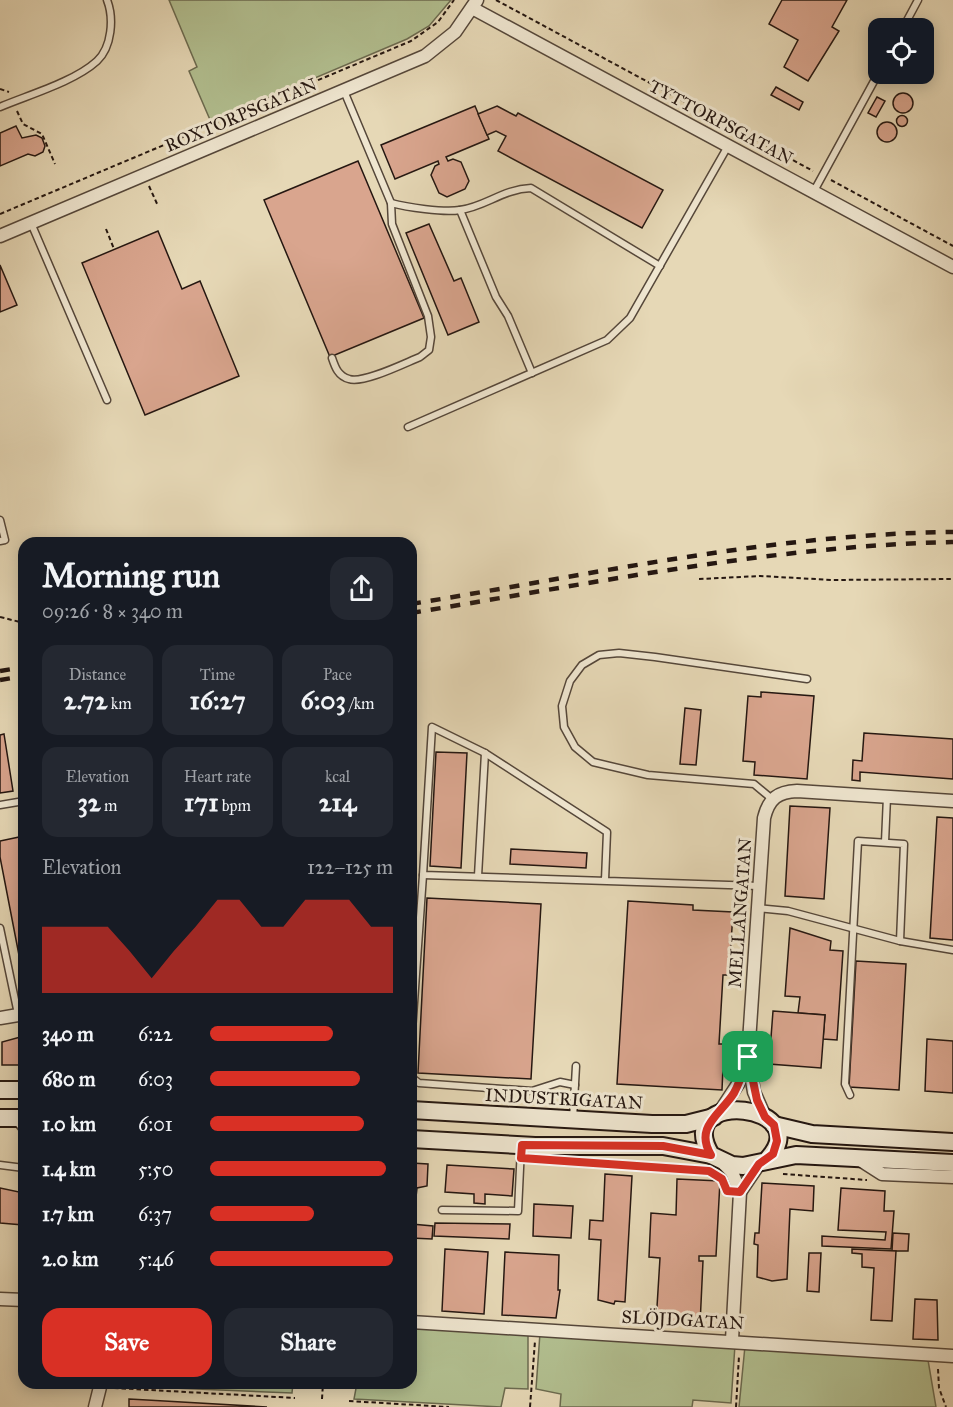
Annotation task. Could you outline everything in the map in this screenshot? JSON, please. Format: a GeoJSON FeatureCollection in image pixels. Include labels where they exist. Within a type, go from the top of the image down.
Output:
{"type":"FeatureCollection","features":[{"type":"Feature","properties":{"kind":"main road"},"geometry":{"type":"LineString","coordinates":[[0,1090],[18,1090]]}},
{"type":"Feature","properties":{"kind":"main road"},"geometry":{"type":"LineString","coordinates":[[714,1162],[706,1146],[705,1133],[717,1115],[743,1109],[769,1121],[812,1134],[953,1142]]}},
{"type":"Feature","properties":{"kind":"main road","name":"INDUSTRIGATAN"},"geometry":{"type":"LineString","coordinates":[[417,1110],[676,1124],[717,1115]]}},
{"type":"Feature","properties":{"kind":"main road"},"geometry":{"type":"LineString","coordinates":[[767,1166],[776,1146],[769,1121]]}},
{"type":"Feature","properties":{"kind":"main road"},"geometry":{"type":"LineString","coordinates":[[417,1139],[522,1145],[663,1146],[714,1162],[743,1166],[767,1166],[796,1155],[953,1163]]}},
{"type":"Feature","properties":{"kind":"street","name":"ROXTORPSGATAN"},"geometry":{"type":"LineString","coordinates":[[0,236],[425,56],[455,32],[474,4]]}},
{"type":"Feature","properties":{"kind":"street","name":"TYTTORPSGATAN"},"geometry":{"type":"LineString","coordinates":[[474,4],[728,146],[953,267]]}},
{"type":"Feature","properties":{"kind":"street"},"geometry":{"type":"LineString","coordinates":[[772,799],[783,792],[797,791],[953,801]]}},
{"type":"Feature","properties":{"kind":"street","name":"MELLANGATAN"},"geometry":{"type":"LineString","coordinates":[[769,1121],[754,1092],[748,1057],[764,818],[772,799]]}},
{"type":"Feature","properties":{"kind":"street"},"geometry":{"type":"LineString","coordinates":[[0,1018],[18,1015]]}},
{"type":"Feature","properties":{"kind":"street","name":"MELLANGATAN"},"geometry":{"type":"LineString","coordinates":[[717,1115],[738,1084],[748,1057]]}},
{"type":"Feature","properties":{"kind":"street"},"geometry":{"type":"LineString","coordinates":[[856,1157],[882,1174],[953,1177]]}},
{"type":"Feature","properties":{"kind":"street"},"geometry":{"type":"LineString","coordinates":[[714,1162],[732,1172],[740,1192],[736,1341]]}},
{"type":"Feature","properties":{"kind":"street"},"geometry":{"type":"LineString","coordinates":[[740,1192],[767,1166]]}},
{"type":"Feature","properties":{"kind":"street"},"geometry":{"type":"LineString","coordinates":[[0,1299],[18,1300]]}},
{"type":"Feature","properties":{"kind":"street","name":"SLÖJDGATAN"},"geometry":{"type":"LineString","coordinates":[[417,1322],[953,1356]]}},
{"type":"Feature","properties":{"kind":"street"},"geometry":{"type":"LineString","coordinates":[[95,1407],[99,1389]]}},
{"type":"Feature","properties":{"kind":"lane"},"geometry":{"type":"LineString","coordinates":[[0,107],[82,71],[99,60],[110,35],[112,12],[107,0]]}},
{"type":"Feature","properties":{"kind":"lane"},"geometry":{"type":"LineString","coordinates":[[908,18],[918,0]]}},
{"type":"Feature","properties":{"kind":"lane"},"geometry":{"type":"LineString","coordinates":[[813,192],[873,84]]}},
{"type":"Feature","properties":{"kind":"lane"},"geometry":{"type":"LineString","coordinates":[[332,358],[337,371],[344,377],[357,380],[420,357],[429,350],[430,337],[428,316],[392,224],[391,203],[344,91]]}},
{"type":"Feature","properties":{"kind":"lane"},"geometry":{"type":"LineString","coordinates":[[408,427],[607,340],[618,331],[630,318],[728,146]]}},
{"type":"Feature","properties":{"kind":"lane"},"geometry":{"type":"LineString","coordinates":[[391,203],[409,207],[460,210],[514,189],[531,188],[660,266]]}},
{"type":"Feature","properties":{"kind":"lane"},"geometry":{"type":"LineString","coordinates":[[460,210],[496,297],[508,316],[532,373]]}},
{"type":"Feature","properties":{"kind":"lane"},"geometry":{"type":"LineString","coordinates":[[30,223],[106,400]]}},
{"type":"Feature","properties":{"kind":"lane"},"geometry":{"type":"LineString","coordinates":[[0,520],[5,540],[0,541]]}},
{"type":"Feature","properties":{"kind":"lane"},"geometry":{"type":"LineString","coordinates":[[772,799],[754,784],[648,775],[593,762],[575,747],[564,727],[562,706],[570,681],[582,665],[599,655],[619,653],[807,679]]}},
{"type":"Feature","properties":{"kind":"lane"},"geometry":{"type":"LineString","coordinates":[[417,960],[432,727],[485,753],[607,832],[605,880]]}},
{"type":"Feature","properties":{"kind":"lane"},"geometry":{"type":"LineString","coordinates":[[478,876],[485,753]]}},
{"type":"Feature","properties":{"kind":"lane"},"geometry":{"type":"LineString","coordinates":[[885,842],[887,797]]}},
{"type":"Feature","properties":{"kind":"lane"},"geometry":{"type":"LineString","coordinates":[[0,805],[18,802]]}},
{"type":"Feature","properties":{"kind":"lane"},"geometry":{"type":"LineString","coordinates":[[850,1095],[845,1084],[858,841],[904,844],[900,941]]}},
{"type":"Feature","properties":{"kind":"lane"},"geometry":{"type":"LineString","coordinates":[[423,875],[760,886]]}},
{"type":"Feature","properties":{"kind":"lane"},"geometry":{"type":"LineString","coordinates":[[758,908],[788,911],[853,930],[953,951]]}},
{"type":"Feature","properties":{"kind":"lane"},"geometry":{"type":"LineString","coordinates":[[0,928],[18,1002]]}},
{"type":"Feature","properties":{"kind":"lane"},"geometry":{"type":"LineString","coordinates":[[573,1119],[576,1066]]}},
{"type":"Feature","properties":{"kind":"lane"},"geometry":{"type":"LineString","coordinates":[[417,1082],[532,1091],[560,1082],[574,1085]]}},
{"type":"Feature","properties":{"kind":"lane"},"geometry":{"type":"LineString","coordinates":[[442,1210],[518,1211],[522,1145]]}},
{"type":"Feature","properties":{"kind":"lane"},"geometry":{"type":"LineString","coordinates":[[0,1165],[18,1167]]}},
{"type":"Feature","properties":{"kind":"path"},"geometry":{"type":"LineString","coordinates":[[6,219],[2,213],[411,41],[438,22],[454,0]]}},
{"type":"Feature","properties":{"kind":"path"},"geometry":{"type":"LineString","coordinates":[[496,0],[953,246]]}},
{"type":"Feature","properties":{"kind":"path"},"geometry":{"type":"LineString","coordinates":[[0,89],[9,92],[23,124],[42,134],[55,164]]}},
{"type":"Feature","properties":{"kind":"path"},"geometry":{"type":"LineString","coordinates":[[149,186],[158,207]]}},
{"type":"Feature","properties":{"kind":"path"},"geometry":{"type":"LineString","coordinates":[[45,195],[47,202]]}},
{"type":"Feature","properties":{"kind":"path"},"geometry":{"type":"LineString","coordinates":[[106,229],[114,249]]}},
{"type":"Feature","properties":{"kind":"path"},"geometry":{"type":"LineString","coordinates":[[699,579],[760,576],[832,580],[953,579]]}},
{"type":"Feature","properties":{"kind":"path"},"geometry":{"type":"LineString","coordinates":[[0,617],[18,622]]}},
{"type":"Feature","properties":{"kind":"path"},"geometry":{"type":"LineString","coordinates":[[582,1162],[714,1162]]}},
{"type":"Feature","properties":{"kind":"path"},"geometry":{"type":"LineString","coordinates":[[767,1166],[824,1177]]}},
{"type":"Feature","properties":{"kind":"path"},"geometry":{"type":"LineString","coordinates":[[530,1407],[536,1329]]}},
{"type":"Feature","properties":{"kind":"path"},"geometry":{"type":"LineString","coordinates":[[736,1341],[736,1407]]}},
{"type":"Feature","properties":{"kind":"path"},"geometry":{"type":"LineString","coordinates":[[938,1354],[938,1380],[946,1407]]}},
{"type":"Feature","properties":{"kind":"path"},"geometry":{"type":"LineString","coordinates":[[160,1389],[295,1398]]}},
{"type":"Feature","properties":{"kind":"path"},"geometry":{"type":"LineString","coordinates":[[322,1399],[323,1389]]}},
{"type":"Feature","properties":{"kind":"path"},"geometry":{"type":"LineString","coordinates":[[349,1401],[449,1407]]}},
{"type":"Feature","properties":{"kind":"green space"},"geometry":{"type":"Polygon","coordinates":[[[169,0],[451,0],[429,26],[407,39],[211,122],[189,71],[197,67],[169,0]]]}},
{"type":"Feature","properties":{"kind":"green space"},"geometry":{"type":"Polygon","coordinates":[[[417,1327],[528,1335],[528,1389],[505,1388],[501,1407],[354,1399],[356,1389],[417,1389],[417,1327]]]}},
{"type":"Feature","properties":{"kind":"green space"},"geometry":{"type":"Polygon","coordinates":[[[540,1333],[735,1345],[731,1403],[693,1400],[692,1407],[560,1407],[561,1394],[536,1389],[540,1333]]]}},
{"type":"Feature","properties":{"kind":"green space"},"geometry":{"type":"Polygon","coordinates":[[[745,1346],[928,1360],[936,1407],[739,1407],[745,1346]]]}},
{"type":"Feature","properties":{"kind":"green space"},"geometry":{"type":"Polygon","coordinates":[[[197,1389],[292,1389],[292,1393],[197,1389]]]}},
{"type":"Feature","properties":{"kind":"building"},"geometry":{"type":"Polygon","coordinates":[[[782,0],[847,0],[832,27],[839,31],[808,81],[784,67],[798,40],[769,24],[782,0]]]}},
{"type":"Feature","properties":{"kind":"building"},"geometry":{"type":"Polygon","coordinates":[[[776,87],[803,102],[799,110],[771,95],[776,87]]]}},
{"type":"Feature","properties":{"kind":"building"},"geometry":{"type":"Polygon","coordinates":[[[903,93],[910,96],[913,103],[910,110],[903,113],[896,110],[893,103],[896,96],[903,93]]]}},
{"type":"Feature","properties":{"kind":"building"},"geometry":{"type":"Polygon","coordinates":[[[877,97],[885,101],[876,117],[868,113],[877,97]]]}},
{"type":"Feature","properties":{"kind":"building"},"geometry":{"type":"Polygon","coordinates":[[[475,106],[489,139],[446,157],[448,161],[453,159],[461,162],[469,181],[465,189],[447,197],[439,193],[431,175],[435,166],[439,164],[438,161],[395,179],[381,145],[475,106]]]}},
{"type":"Feature","properties":{"kind":"building"},"geometry":{"type":"Polygon","coordinates":[[[497,106],[516,116],[518,113],[663,190],[642,228],[498,151],[506,136],[496,131],[487,135],[478,114],[497,106]]]}},
{"type":"Feature","properties":{"kind":"building"},"geometry":{"type":"Polygon","coordinates":[[[902,115],[908,121],[902,127],[896,121],[902,115]]]}},
{"type":"Feature","properties":{"kind":"building"},"geometry":{"type":"Polygon","coordinates":[[[887,122],[894,125],[897,132],[894,139],[887,142],[880,139],[877,132],[880,125],[887,122]]]}},
{"type":"Feature","properties":{"kind":"building"},"geometry":{"type":"Polygon","coordinates":[[[16,126],[22,138],[36,135],[42,138],[45,146],[43,152],[35,156],[28,154],[0,166],[0,133],[16,126]]]}},
{"type":"Feature","properties":{"kind":"building"},"geometry":{"type":"Polygon","coordinates":[[[358,161],[424,318],[330,357],[264,200],[358,161]]]}},
{"type":"Feature","properties":{"kind":"building"},"geometry":{"type":"Polygon","coordinates":[[[429,224],[454,281],[461,278],[479,322],[448,335],[406,233],[429,224]]]}},
{"type":"Feature","properties":{"kind":"building"},"geometry":{"type":"Polygon","coordinates":[[[158,231],[182,289],[200,281],[239,376],[145,415],[82,263],[158,231]]]}},
{"type":"Feature","properties":{"kind":"building"},"geometry":{"type":"Polygon","coordinates":[[[0,265],[17,305],[0,312],[0,265]]]}},
{"type":"Feature","properties":{"kind":"building"},"geometry":{"type":"Polygon","coordinates":[[[761,692],[814,696],[807,779],[754,775],[755,762],[743,761],[748,696],[761,697],[761,692]]]}},
{"type":"Feature","properties":{"kind":"building"},"geometry":{"type":"Polygon","coordinates":[[[685,708],[701,710],[696,765],[680,764],[685,708]]]}},
{"type":"Feature","properties":{"kind":"building"},"geometry":{"type":"Polygon","coordinates":[[[864,733],[953,739],[953,779],[860,772],[860,781],[852,780],[853,760],[862,761],[864,733]]]}},
{"type":"Feature","properties":{"kind":"building"},"geometry":{"type":"Polygon","coordinates":[[[4,734],[13,791],[0,793],[0,735],[4,734]]]}},
{"type":"Feature","properties":{"kind":"building"},"geometry":{"type":"Polygon","coordinates":[[[436,752],[467,753],[461,868],[430,866],[436,752]]]}},
{"type":"Feature","properties":{"kind":"building"},"geometry":{"type":"Polygon","coordinates":[[[790,806],[830,808],[824,899],[785,896],[790,806]]]}},
{"type":"Feature","properties":{"kind":"building"},"geometry":{"type":"Polygon","coordinates":[[[937,817],[953,818],[953,940],[930,938],[937,817]]]}},
{"type":"Feature","properties":{"kind":"building"},"geometry":{"type":"Polygon","coordinates":[[[18,837],[18,950],[0,857],[0,841],[18,837]]]}},
{"type":"Feature","properties":{"kind":"building"},"geometry":{"type":"Polygon","coordinates":[[[511,849],[587,853],[586,868],[510,864],[511,849]]]}},
{"type":"Feature","properties":{"kind":"building"},"geometry":{"type":"Polygon","coordinates":[[[427,898],[541,904],[531,1079],[418,1073],[427,898]]]}},
{"type":"Feature","properties":{"kind":"building"},"geometry":{"type":"Polygon","coordinates":[[[628,901],[693,905],[693,910],[733,912],[729,975],[723,975],[719,1044],[724,1044],[722,1090],[617,1084],[628,901]]]}},
{"type":"Feature","properties":{"kind":"building"},"geometry":{"type":"Polygon","coordinates":[[[790,928],[831,941],[830,950],[843,951],[837,1040],[823,1039],[825,1015],[798,1013],[800,997],[785,996],[790,928]]]}},
{"type":"Feature","properties":{"kind":"building"},"geometry":{"type":"Polygon","coordinates":[[[856,961],[906,964],[899,1090],[849,1087],[856,961]]]}},
{"type":"Feature","properties":{"kind":"building"},"geometry":{"type":"Polygon","coordinates":[[[773,1011],[825,1015],[821,1068],[769,1064],[773,1011]]]}},
{"type":"Feature","properties":{"kind":"building"},"geometry":{"type":"Polygon","coordinates":[[[18,1038],[18,1065],[2,1065],[2,1042],[18,1038]]]}},
{"type":"Feature","properties":{"kind":"building"},"geometry":{"type":"Polygon","coordinates":[[[927,1039],[953,1041],[953,1093],[925,1091],[927,1039]]]}},
{"type":"Feature","properties":{"kind":"building"},"geometry":{"type":"Polygon","coordinates":[[[417,1163],[428,1164],[427,1186],[417,1188],[417,1163]]]}},
{"type":"Feature","properties":{"kind":"building"},"geometry":{"type":"Polygon","coordinates":[[[447,1165],[514,1169],[512,1196],[485,1194],[485,1204],[474,1203],[474,1194],[445,1192],[447,1165]]]}},
{"type":"Feature","properties":{"kind":"building"},"geometry":{"type":"Polygon","coordinates":[[[605,1174],[632,1176],[625,1302],[615,1301],[614,1304],[598,1300],[601,1240],[589,1239],[590,1220],[603,1221],[605,1174]]]}},
{"type":"Feature","properties":{"kind":"building"},"geometry":{"type":"Polygon","coordinates":[[[677,1179],[720,1181],[716,1256],[699,1256],[699,1261],[703,1261],[700,1325],[656,1323],[660,1258],[649,1257],[651,1213],[676,1215],[677,1179]]]}},
{"type":"Feature","properties":{"kind":"building"},"geometry":{"type":"Polygon","coordinates":[[[762,1183],[814,1186],[813,1211],[790,1209],[787,1279],[772,1281],[757,1277],[758,1245],[754,1244],[755,1233],[759,1233],[762,1183]]]}},
{"type":"Feature","properties":{"kind":"building"},"geometry":{"type":"Polygon","coordinates":[[[0,1188],[18,1192],[18,1225],[0,1223],[0,1188]]]}},
{"type":"Feature","properties":{"kind":"building"},"geometry":{"type":"Polygon","coordinates":[[[841,1188],[885,1191],[884,1211],[894,1211],[891,1249],[822,1246],[822,1236],[885,1240],[886,1232],[838,1230],[841,1188]]]}},
{"type":"Feature","properties":{"kind":"building"},"geometry":{"type":"Polygon","coordinates":[[[534,1204],[573,1206],[571,1238],[533,1236],[534,1204]]]}},
{"type":"Feature","properties":{"kind":"building"},"geometry":{"type":"Polygon","coordinates":[[[435,1223],[510,1224],[509,1239],[434,1236],[435,1223]]]}},
{"type":"Feature","properties":{"kind":"building"},"geometry":{"type":"Polygon","coordinates":[[[417,1225],[433,1226],[432,1239],[417,1238],[417,1225]]]}},
{"type":"Feature","properties":{"kind":"building"},"geometry":{"type":"Polygon","coordinates":[[[893,1233],[909,1234],[908,1251],[892,1251],[893,1233]]]}},
{"type":"Feature","properties":{"kind":"building"},"geometry":{"type":"Polygon","coordinates":[[[445,1249],[488,1252],[484,1314],[442,1311],[445,1249]]]}},
{"type":"Feature","properties":{"kind":"building"},"geometry":{"type":"Polygon","coordinates":[[[852,1249],[896,1251],[892,1321],[871,1320],[874,1268],[862,1267],[862,1254],[852,1253],[852,1249]]]}},
{"type":"Feature","properties":{"kind":"building"},"geometry":{"type":"Polygon","coordinates":[[[505,1252],[559,1255],[558,1290],[560,1290],[556,1318],[502,1315],[505,1252]]]}},
{"type":"Feature","properties":{"kind":"building"},"geometry":{"type":"Polygon","coordinates":[[[809,1253],[821,1253],[819,1292],[807,1291],[809,1253]]]}},
{"type":"Feature","properties":{"kind":"building"},"geometry":{"type":"Polygon","coordinates":[[[915,1299],[937,1300],[938,1340],[913,1339],[915,1299]]]}},
{"type":"Feature","properties":{"kind":"building"},"geometry":{"type":"Polygon","coordinates":[[[129,1399],[147,1400],[267,1407],[129,1407],[129,1399]]]}},
{"type":"Feature","properties":{"kind":"railway"},"geometry":{"type":"LineString","coordinates":[[417,603],[749,548],[885,534],[953,532]]}},
{"type":"Feature","properties":{"kind":"railway"},"geometry":{"type":"LineString","coordinates":[[417,612],[681,568],[749,559],[885,545],[953,542]]}},
{"type":"Feature","properties":{"kind":"railway"},"geometry":{"type":"LineString","coordinates":[[0,671],[18,668]]}},
{"type":"Feature","properties":{"kind":"railway"},"geometry":{"type":"LineString","coordinates":[[0,680],[18,677]]}},
{"type":"Feature","properties":{"kind":"route"},"geometry":{"type":"LineString","coordinates":[[748,1057],[752,1085],[757,1100],[765,1117],[774,1125],[777,1141],[773,1154],[759,1164],[740,1192],[727,1191],[722,1179],[709,1171],[521,1158],[522,1145],[663,1146],[711,1155],[704,1139],[707,1125],[732,1096],[748,1057]]}}]}
